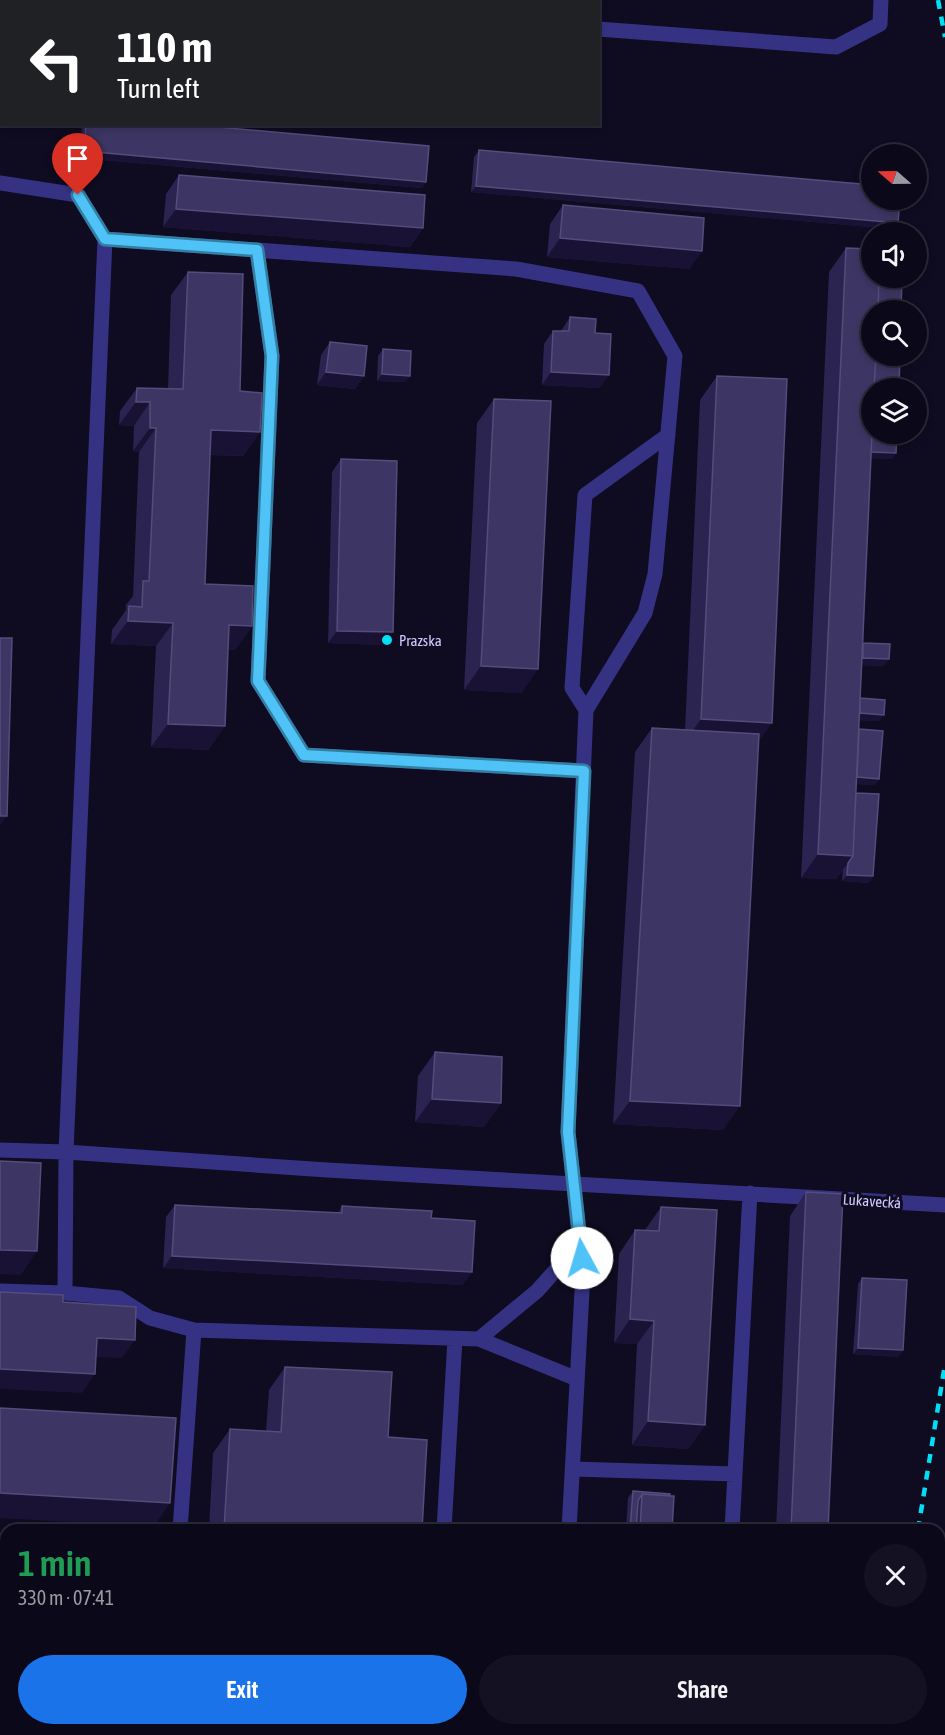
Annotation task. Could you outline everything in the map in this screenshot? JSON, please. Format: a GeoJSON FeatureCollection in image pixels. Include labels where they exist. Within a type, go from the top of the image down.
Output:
{"type":"FeatureCollection","features":[{"type":"Feature","properties":{"kind":"street"},"geometry":{"type":"LineString","coordinates":[[600,29],[836,47],[880,24],[881,0]]}},
{"type":"Feature","properties":{"kind":"street"},"geometry":{"type":"LineString","coordinates":[[0,183],[78,195],[105,239],[66,1152],[65,1293]]}},
{"type":"Feature","properties":{"kind":"street"},"geometry":{"type":"LineString","coordinates":[[105,239],[516,269],[638,291],[675,356],[655,574],[645,613],[586,710],[568,1132],[583,1273],[569,1524]]}},
{"type":"Feature","properties":{"kind":"street"},"geometry":{"type":"LineString","coordinates":[[257,250],[272,356],[258,681],[304,755],[584,771]]}},
{"type":"Feature","properties":{"kind":"street"},"geometry":{"type":"LineString","coordinates":[[586,710],[572,688],[585,495],[668,435]]}},
{"type":"Feature","properties":{"kind":"street","name":"Lukavecká"},"geometry":{"type":"LineString","coordinates":[[0,1150],[66,1152],[327,1170],[945,1205]]}},
{"type":"Feature","properties":{"kind":"street"},"geometry":{"type":"LineString","coordinates":[[732,1524],[750,1193]]}},
{"type":"Feature","properties":{"kind":"street"},"geometry":{"type":"LineString","coordinates":[[479,1339],[537,1291],[580,1243]]}},
{"type":"Feature","properties":{"kind":"street"},"geometry":{"type":"LineString","coordinates":[[0,1291],[65,1293],[119,1298],[150,1318],[194,1330],[479,1339],[577,1379]]}},
{"type":"Feature","properties":{"kind":"street"},"geometry":{"type":"LineString","coordinates":[[180,1524],[182,1420],[194,1330]]}},
{"type":"Feature","properties":{"kind":"street"},"geometry":{"type":"LineString","coordinates":[[444,1524],[454,1339]]}},
{"type":"Feature","properties":{"kind":"street"},"geometry":{"type":"LineString","coordinates":[[573,1469],[735,1474]]}},
{"type":"Feature","properties":{"kind":"building"},"geometry":{"type":"Polygon","coordinates":[[[86,126],[207,126],[429,146],[426,182],[84,151],[86,126]]]}},
{"type":"Feature","properties":{"kind":"building"},"geometry":{"type":"Polygon","coordinates":[[[479,150],[861,184],[861,210],[899,210],[898,222],[887,222],[476,186],[479,150]]]}},
{"type":"Feature","properties":{"kind":"building"},"geometry":{"type":"Polygon","coordinates":[[[179,175],[425,195],[423,228],[176,209],[179,175]]]}},
{"type":"Feature","properties":{"kind":"building"},"geometry":{"type":"Polygon","coordinates":[[[563,205],[704,218],[702,251],[560,238],[563,205]]]}},
{"type":"Feature","properties":{"kind":"building"},"geometry":{"type":"Polygon","coordinates":[[[846,248],[861,249],[861,288],[879,288],[878,300],[861,300],[861,366],[875,366],[875,378],[861,378],[861,444],[872,444],[853,856],[818,854],[846,248]]]}},
{"type":"Feature","properties":{"kind":"building"},"geometry":{"type":"Polygon","coordinates":[[[188,272],[243,274],[240,391],[262,393],[260,432],[211,430],[205,584],[253,586],[252,626],[229,625],[225,726],[168,724],[173,623],[128,621],[129,606],[142,607],[143,581],[149,581],[156,428],[150,428],[150,402],[136,402],[137,388],[183,389],[188,272]]]}},
{"type":"Feature","properties":{"kind":"building"},"geometry":{"type":"Polygon","coordinates":[[[879,288],[902,288],[901,300],[878,300],[879,288]]]}},
{"type":"Feature","properties":{"kind":"building"},"geometry":{"type":"Polygon","coordinates":[[[570,317],[596,319],[595,333],[611,334],[609,375],[551,372],[553,331],[569,331],[570,317]]]}},
{"type":"Feature","properties":{"kind":"building"},"geometry":{"type":"Polygon","coordinates":[[[330,342],[367,346],[364,376],[326,372],[330,342]]]}},
{"type":"Feature","properties":{"kind":"building"},"geometry":{"type":"Polygon","coordinates":[[[383,349],[411,351],[410,376],[382,374],[383,349]]]}},
{"type":"Feature","properties":{"kind":"building"},"geometry":{"type":"Polygon","coordinates":[[[875,366],[900,366],[899,378],[875,378],[875,366]]]}},
{"type":"Feature","properties":{"kind":"building"},"geometry":{"type":"Polygon","coordinates":[[[717,376],[787,379],[772,723],[701,719],[717,376]]]}},
{"type":"Feature","properties":{"kind":"building"},"geometry":{"type":"Polygon","coordinates":[[[494,399],[551,401],[538,669],[481,666],[494,399]]]}},
{"type":"Feature","properties":{"kind":"building"},"geometry":{"type":"Polygon","coordinates":[[[871,444],[896,444],[896,453],[871,452],[871,444]]]}},
{"type":"Feature","properties":{"kind":"building"},"geometry":{"type":"Polygon","coordinates":[[[341,459],[397,461],[393,632],[337,631],[341,459]]]}},
{"type":"Feature","properties":{"kind":"building"},"geometry":{"type":"Polygon","coordinates":[[[0,638],[12,638],[7,816],[0,816],[0,638]]]}},
{"type":"Feature","properties":{"kind":"building"},"geometry":{"type":"Polygon","coordinates":[[[863,643],[890,644],[889,659],[863,658],[863,643]]]}},
{"type":"Feature","properties":{"kind":"building"},"geometry":{"type":"Polygon","coordinates":[[[860,698],[885,700],[884,715],[860,713],[860,698]]]}},
{"type":"Feature","properties":{"kind":"building"},"geometry":{"type":"Polygon","coordinates":[[[652,728],[759,734],[740,1106],[630,1101],[652,728]]]}},
{"type":"Feature","properties":{"kind":"building"},"geometry":{"type":"Polygon","coordinates":[[[859,729],[883,731],[879,779],[857,777],[859,729]]]}},
{"type":"Feature","properties":{"kind":"building"},"geometry":{"type":"Polygon","coordinates":[[[856,793],[879,794],[873,876],[847,875],[848,863],[853,856],[856,793]]]}},
{"type":"Feature","properties":{"kind":"building"},"geometry":{"type":"Polygon","coordinates":[[[435,1052],[502,1057],[501,1103],[432,1099],[435,1052]]]}},
{"type":"Feature","properties":{"kind":"building"},"geometry":{"type":"Polygon","coordinates":[[[0,1161],[41,1163],[37,1251],[0,1250],[0,1161]]]}},
{"type":"Feature","properties":{"kind":"building"},"geometry":{"type":"Polygon","coordinates":[[[806,1192],[843,1194],[828,1524],[791,1524],[806,1192]]]}},
{"type":"Feature","properties":{"kind":"building"},"geometry":{"type":"Polygon","coordinates":[[[175,1205],[342,1213],[342,1206],[432,1211],[431,1218],[475,1221],[472,1272],[172,1256],[175,1205]]]}},
{"type":"Feature","properties":{"kind":"building"},"geometry":{"type":"Polygon","coordinates":[[[661,1207],[717,1210],[705,1425],[648,1421],[654,1321],[630,1319],[635,1230],[659,1231],[661,1207]]]}},
{"type":"Feature","properties":{"kind":"building"},"geometry":{"type":"Polygon","coordinates":[[[862,1278],[907,1280],[903,1350],[858,1348],[862,1278]]]}},
{"type":"Feature","properties":{"kind":"building"},"geometry":{"type":"Polygon","coordinates":[[[0,1292],[63,1295],[63,1302],[136,1307],[135,1340],[97,1338],[95,1374],[0,1369],[0,1292]]]}},
{"type":"Feature","properties":{"kind":"building"},"geometry":{"type":"Polygon","coordinates":[[[285,1367],[392,1372],[388,1437],[427,1440],[422,1524],[224,1524],[230,1429],[281,1432],[285,1367]]]}},
{"type":"Feature","properties":{"kind":"building"},"geometry":{"type":"Polygon","coordinates":[[[0,1408],[176,1418],[170,1503],[0,1493],[0,1408]]]}},
{"type":"Feature","properties":{"kind":"building"},"geometry":{"type":"Polygon","coordinates":[[[633,1491],[670,1494],[670,1496],[642,1494],[638,1501],[636,1524],[630,1524],[633,1491]]]}},
{"type":"Feature","properties":{"kind":"building"},"geometry":{"type":"Polygon","coordinates":[[[642,1494],[674,1496],[672,1524],[640,1524],[642,1494]]]}},
{"type":"Feature","properties":{"kind":"railway"},"geometry":{"type":"LineString","coordinates":[[938,0],[945,37]]}},
{"type":"Feature","properties":{"kind":"railway"},"geometry":{"type":"LineString","coordinates":[[919,1524],[945,1364]]}},
{"type":"Feature","properties":{"kind":"place","name":"Prazska"},"geometry":{"type":"Point","coordinates":[387,640]}},
{"type":"Feature","properties":{"kind":"route"},"geometry":{"type":"LineString","coordinates":[[78,195],[105,239],[257,250],[272,356],[258,681],[304,755],[584,771],[568,1132],[582,1258]]}}]}
